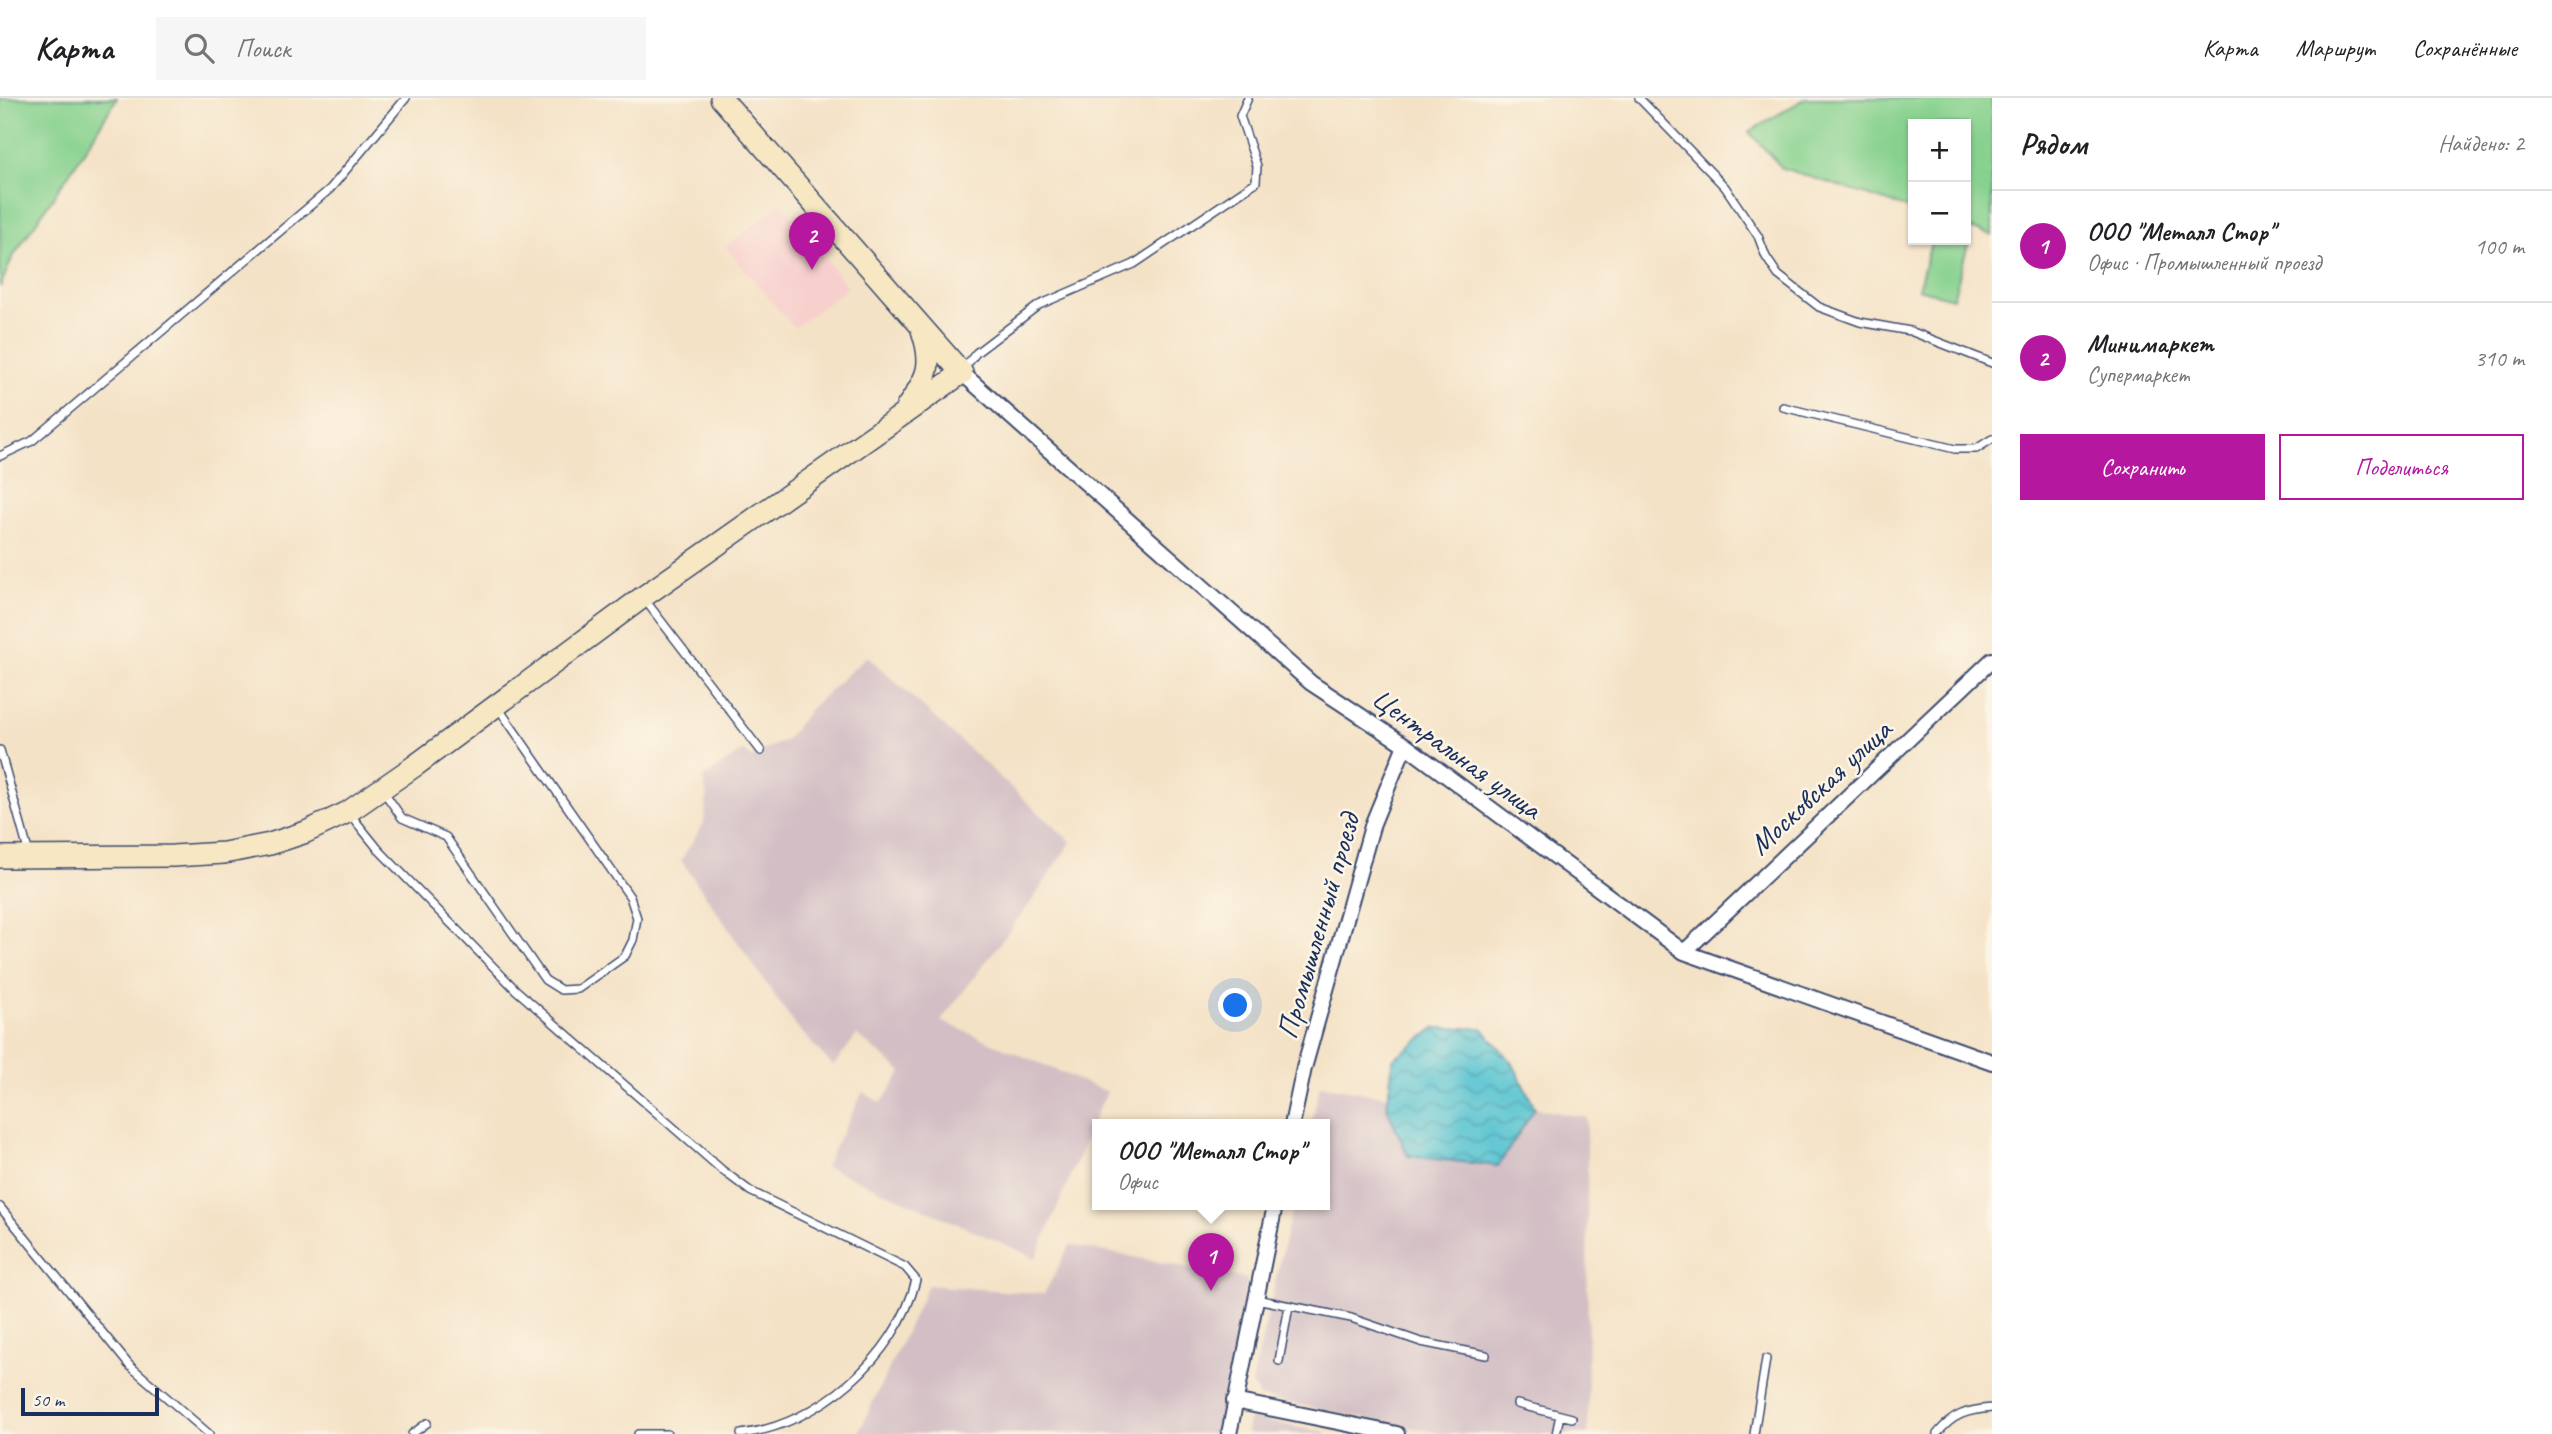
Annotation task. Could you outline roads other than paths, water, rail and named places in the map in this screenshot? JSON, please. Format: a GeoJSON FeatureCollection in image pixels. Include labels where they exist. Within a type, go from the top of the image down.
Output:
{"type":"FeatureCollection","features":[{"type":"Feature","properties":{"kind":"street"},"geometry":{"type":"LineString","coordinates":[[0,857],[224,853],[270,844],[306,832],[348,812],[643,597],[961,373],[721,98]]}},
{"type":"Feature","properties":{"kind":"street"},"geometry":{"type":"LineString","coordinates":[[902,414],[921,386],[928,366],[929,351],[919,322]]}},
{"type":"Feature","properties":{"kind":"street","name":"Центральная улица"},"geometry":{"type":"LineString","coordinates":[[961,373],[1311,683],[1405,745],[1684,952],[1992,1062]]}},
{"type":"Feature","properties":{"kind":"street","name":"Московская улица"},"geometry":{"type":"LineString","coordinates":[[1684,952],[1992,660]]}},
{"type":"Feature","properties":{"kind":"street","name":"Промышленный проезд"},"geometry":{"type":"LineString","coordinates":[[1293,1119],[1304,1068],[1373,823],[1405,745]]}},
{"type":"Feature","properties":{"kind":"street"},"geometry":{"type":"LineString","coordinates":[[1228,1434],[1274,1210]]}},
{"type":"Feature","properties":{"kind":"street"},"geometry":{"type":"LineString","coordinates":[[1234,1401],[1397,1434]]}},
{"type":"Feature","properties":{"kind":"lane"},"geometry":{"type":"LineString","coordinates":[[0,456],[32,441],[330,189],[406,98]]}},
{"type":"Feature","properties":{"kind":"lane"},"geometry":{"type":"LineString","coordinates":[[961,373],[976,353],[1039,304],[1134,264],[1256,183],[1257,166],[1240,116],[1248,98]]}},
{"type":"Feature","properties":{"kind":"lane"},"geometry":{"type":"LineString","coordinates":[[1639,98],[1725,187],[1758,236],[1766,257],[1778,275],[1819,307],[1860,322],[1910,331],[1992,363]]}},
{"type":"Feature","properties":{"kind":"lane"},"geometry":{"type":"LineString","coordinates":[[1783,407],[1955,449],[1976,449],[1992,439]]}},
{"type":"Feature","properties":{"kind":"lane"},"geometry":{"type":"LineString","coordinates":[[643,597],[761,751]]}},
{"type":"Feature","properties":{"kind":"lane"},"geometry":{"type":"LineString","coordinates":[[382,789],[402,818],[446,837],[545,980],[561,990],[578,989],[625,956],[633,940],[636,918],[630,897],[497,705]]}},
{"type":"Feature","properties":{"kind":"lane"},"geometry":{"type":"LineString","coordinates":[[0,750],[30,857]]}},
{"type":"Feature","properties":{"kind":"lane"},"geometry":{"type":"LineString","coordinates":[[348,812],[379,850],[516,990],[723,1170],[750,1191],[905,1267],[916,1280],[912,1295],[887,1343],[835,1394],[786,1424],[741,1434]]}},
{"type":"Feature","properties":{"kind":"lane"},"geometry":{"type":"LineString","coordinates":[[0,1208],[129,1365],[209,1434]]}},
{"type":"Feature","properties":{"kind":"lane"},"geometry":{"type":"LineString","coordinates":[[1255,1299],[1350,1318],[1421,1342],[1486,1355]]}},
{"type":"Feature","properties":{"kind":"lane"},"geometry":{"type":"LineString","coordinates":[[1279,1361],[1289,1306]]}},
{"type":"Feature","properties":{"kind":"lane"},"geometry":{"type":"LineString","coordinates":[[1755,1434],[1766,1359]]}},
{"type":"Feature","properties":{"kind":"lane"},"geometry":{"type":"LineString","coordinates":[[1517,1404],[1572,1418]]}},
{"type":"Feature","properties":{"kind":"lane"},"geometry":{"type":"LineString","coordinates":[[1937,1434],[1951,1418],[1973,1410],[1992,1408]]}},
{"type":"Feature","properties":{"kind":"lane"},"geometry":{"type":"LineString","coordinates":[[1556,1434],[1560,1415]]}},
{"type":"Feature","properties":{"kind":"lane"},"geometry":{"type":"LineString","coordinates":[[412,1434],[426,1423]]}},
{"type":"Feature","properties":{"kind":"lane"},"geometry":{"type":"LineString","coordinates":[[638,1434],[667,1434]]}},
{"type":"Feature","properties":{"kind":"water"},"geometry":{"type":"Polygon","coordinates":[[[1435,1028],[1482,1028],[1512,1062],[1535,1108],[1498,1166],[1408,1156],[1387,1108],[1393,1059],[1435,1028]]]}},
{"type":"Feature","properties":{"kind":"place","name":"Минимаркет"},"geometry":{"type":"Point","coordinates":[812,270]}},
{"type":"Feature","properties":{"kind":"place","name":"ООО \"Металл Стор\""},"geometry":{"type":"Point","coordinates":[1211,1291]}}]}
